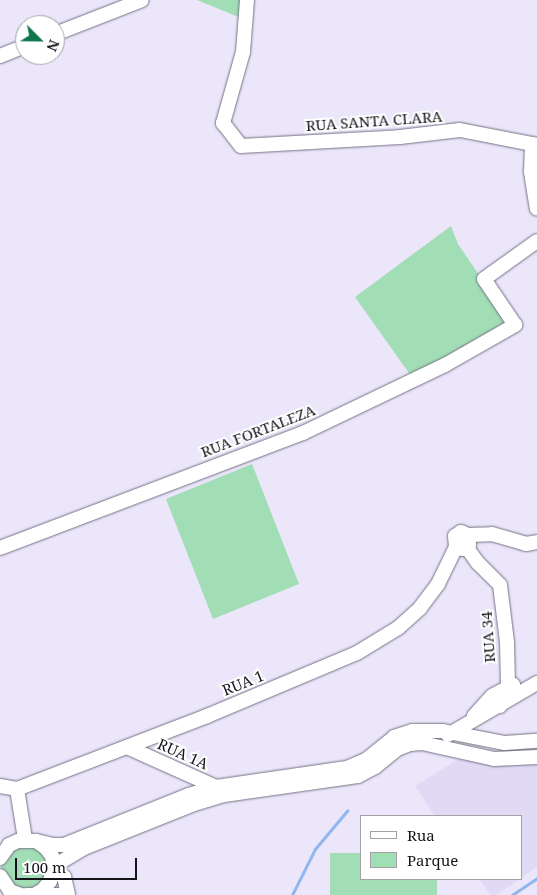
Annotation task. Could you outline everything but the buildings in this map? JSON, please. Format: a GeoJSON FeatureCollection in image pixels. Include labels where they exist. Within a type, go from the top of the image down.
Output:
{"type":"FeatureCollection","features":[{"type":"Feature","properties":{"kind":"street"},"geometry":{"type":"LineString","coordinates":[[65,30],[142,0]]}},
{"type":"Feature","properties":{"kind":"street","name":"RUA SANTA CLARA"},"geometry":{"type":"LineString","coordinates":[[247,0],[243,52],[223,124],[241,146],[400,137],[460,130],[534,145]]}},
{"type":"Feature","properties":{"kind":"street"},"geometry":{"type":"LineString","coordinates":[[0,56],[15,50]]}},
{"type":"Feature","properties":{"kind":"street"},"geometry":{"type":"LineString","coordinates":[[534,145],[531,172],[537,209]]}},
{"type":"Feature","properties":{"kind":"street","name":"RUA FORTALEZA"},"geometry":{"type":"LineString","coordinates":[[2,548],[303,433],[445,366],[516,325],[484,279],[537,241]]}},
{"type":"Feature","properties":{"kind":"street"},"geometry":{"type":"LineString","coordinates":[[464,543],[492,534],[526,544],[537,542]]}},
{"type":"Feature","properties":{"kind":"street","name":"RUA 34"},"geometry":{"type":"LineString","coordinates":[[464,543],[478,563],[500,585],[507,642],[508,686]]}},
{"type":"Feature","properties":{"kind":"street","name":"RUA 1"},"geometry":{"type":"LineString","coordinates":[[17,789],[127,747],[357,653],[398,628],[420,608],[464,543]]}},
{"type":"Feature","properties":{"kind":"street"},"geometry":{"type":"LineString","coordinates":[[0,842],[27,840],[64,845],[189,795],[358,776],[375,767],[397,749],[451,733],[472,718],[492,696],[508,686],[537,681]]}},
{"type":"Feature","properties":{"kind":"street"},"geometry":{"type":"LineString","coordinates":[[472,718],[500,706],[537,681]]}},
{"type":"Feature","properties":{"kind":"street"},"geometry":{"type":"LineString","coordinates":[[500,706],[508,686]]}},
{"type":"Feature","properties":{"kind":"street"},"geometry":{"type":"LineString","coordinates":[[34,895],[43,890],[59,868],[84,848],[194,804],[217,792],[347,768],[366,760],[394,737],[406,732],[428,730],[496,743],[537,741]]}},
{"type":"Feature","properties":{"kind":"street"},"geometry":{"type":"LineString","coordinates":[[416,743],[494,759],[537,757]]}},
{"type":"Feature","properties":{"kind":"street","name":"RUA 1A"},"geometry":{"type":"LineString","coordinates":[[127,747],[217,792]]}},
{"type":"Feature","properties":{"kind":"street"},"geometry":{"type":"LineString","coordinates":[[0,786],[17,789],[27,840]]}},
{"type":"Feature","properties":{"kind":"street"},"geometry":{"type":"LineString","coordinates":[[0,858],[9,845],[27,840],[46,847],[59,868],[67,895],[50,895]]}},
{"type":"Feature","properties":{"kind":"street"},"geometry":{"type":"LineString","coordinates":[[1,879],[10,891],[21,895]]}},
{"type":"Feature","properties":{"kind":"street"},"geometry":{"type":"LineString","coordinates":[[26,895],[44,895]]}},
{"type":"Feature","properties":{"kind":"shaded area"},"geometry":{"type":"Polygon","coordinates":[[[463,756],[537,758],[537,867],[522,877],[522,815],[434,815],[415,786],[463,756]]]}},
{"type":"Feature","properties":{"kind":"shaded area"},"geometry":{"type":"Polygon","coordinates":[[[480,880],[518,880],[496,895],[491,895],[480,880]]]}},
{"type":"Feature","properties":{"kind":"green space"},"geometry":{"type":"Polygon","coordinates":[[[197,0],[242,0],[241,18],[197,0]]]}},
{"type":"Feature","properties":{"kind":"green space"},"geometry":{"type":"Polygon","coordinates":[[[451,226],[458,244],[488,288],[505,319],[503,327],[411,376],[355,297],[451,226]]]}},
{"type":"Feature","properties":{"kind":"green space"},"geometry":{"type":"Polygon","coordinates":[[[252,464],[299,584],[213,619],[166,499],[252,464]]]}},
{"type":"Feature","properties":{"kind":"green space"},"geometry":{"type":"Polygon","coordinates":[[[18,844],[40,849],[49,865],[41,887],[18,891],[1,871],[2,861],[18,844]]]}},
{"type":"Feature","properties":{"kind":"green space"},"geometry":{"type":"Polygon","coordinates":[[[330,853],[360,853],[360,880],[437,880],[437,895],[330,895],[330,853]]]}},
{"type":"Feature","properties":{"kind":"waterway"},"geometry":{"type":"LineString","coordinates":[[292,895],[315,849],[347,811]]}},
{"type":"Feature","properties":{"kind":"waterway"},"geometry":{"type":"LineString","coordinates":[[512,895],[537,878]]}}]}
